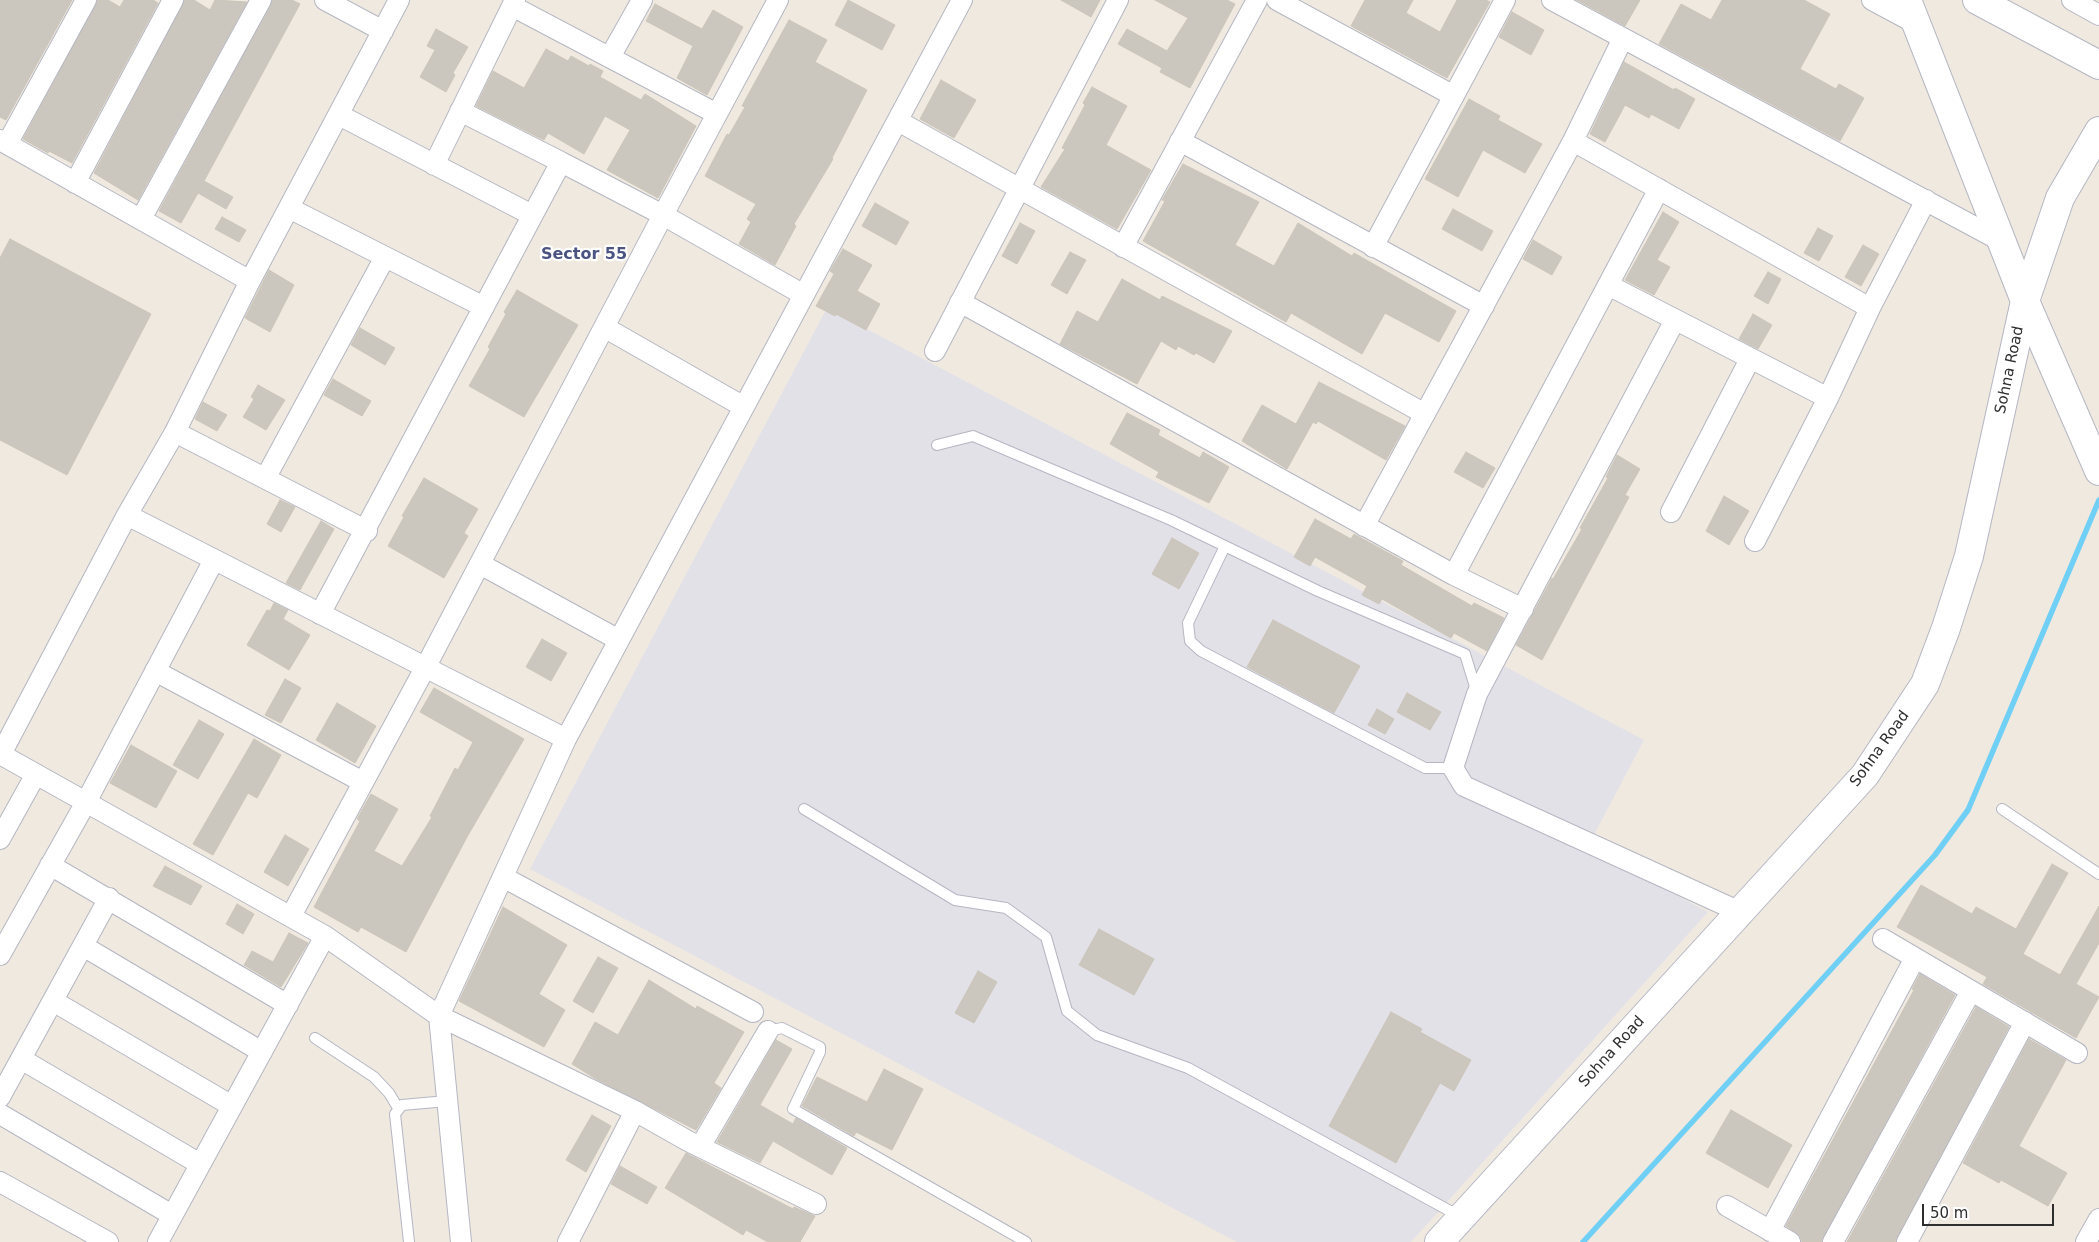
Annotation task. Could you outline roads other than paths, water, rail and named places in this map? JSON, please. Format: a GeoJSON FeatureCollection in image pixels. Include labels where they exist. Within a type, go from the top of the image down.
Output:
{"type":"FeatureCollection","features":[{"type":"Feature","properties":{"kind":"main road"},"geometry":{"type":"LineString","coordinates":[[1977,0],[2099,65]]}},
{"type":"Feature","properties":{"kind":"main road"},"geometry":{"type":"LineString","coordinates":[[2008,0],[2099,47]]}},
{"type":"Feature","properties":{"kind":"main road"},"geometry":{"type":"LineString","coordinates":[[1911,12],[2025,301],[2098,469]]}},
{"type":"Feature","properties":{"kind":"main road","name":"Sohna Road"},"geometry":{"type":"LineString","coordinates":[[1439,1242],[1865,775],[1925,684],[1946,628],[1969,556],[2025,301],[2060,198],[2099,131]]}},
{"type":"Feature","properties":{"kind":"street"},"geometry":{"type":"LineString","coordinates":[[86,0],[3,142],[250,281]]}},
{"type":"Feature","properties":{"kind":"street"},"geometry":{"type":"LineString","coordinates":[[76,183],[174,0]]}},
{"type":"Feature","properties":{"kind":"street"},"geometry":{"type":"LineString","coordinates":[[141,219],[261,0]]}},
{"type":"Feature","properties":{"kind":"street"},"geometry":{"type":"LineString","coordinates":[[325,0],[383,31]]}},
{"type":"Feature","properties":{"kind":"street"},"geometry":{"type":"LineString","coordinates":[[399,0],[250,281],[175,432],[127,515],[0,754],[85,804],[326,936],[439,1016],[635,1111],[700,1147],[816,1204]]}},
{"type":"Feature","properties":{"kind":"street"},"geometry":{"type":"LineString","coordinates":[[291,916],[425,668],[662,215],[778,0]]}},
{"type":"Feature","properties":{"kind":"street"},"geometry":{"type":"LineString","coordinates":[[461,1242],[439,1016],[566,739],[962,0]]}},
{"type":"Feature","properties":{"kind":"street"},"geometry":{"type":"LineString","coordinates":[[935,351],[1118,0]]}},
{"type":"Feature","properties":{"kind":"street"},"geometry":{"type":"LineString","coordinates":[[1123,247],[1257,0]]}},
{"type":"Feature","properties":{"kind":"street"},"geometry":{"type":"LineString","coordinates":[[1277,0],[1454,96]]}},
{"type":"Feature","properties":{"kind":"street"},"geometry":{"type":"LineString","coordinates":[[1373,247],[1504,0]]}},
{"type":"Feature","properties":{"kind":"street"},"geometry":{"type":"LineString","coordinates":[[1552,0],[2001,241]]}},
{"type":"Feature","properties":{"kind":"street"},"geometry":{"type":"LineString","coordinates":[[1872,0],[1911,12]]}},
{"type":"Feature","properties":{"kind":"street"},"geometry":{"type":"LineString","coordinates":[[2072,0],[2099,15]]}},
{"type":"Feature","properties":{"kind":"street"},"geometry":{"type":"LineString","coordinates":[[610,58],[637,2]]}},
{"type":"Feature","properties":{"kind":"street"},"geometry":{"type":"LineString","coordinates":[[434,165],[514,3],[610,58],[717,114]]}},
{"type":"Feature","properties":{"kind":"street"},"geometry":{"type":"LineString","coordinates":[[1364,526],[1573,141],[1623,38]]}},
{"type":"Feature","properties":{"kind":"street"},"geometry":{"type":"LineString","coordinates":[[460,111],[662,215],[804,295]]}},
{"type":"Feature","properties":{"kind":"street"},"geometry":{"type":"LineString","coordinates":[[339,115],[532,215]]}},
{"type":"Feature","properties":{"kind":"street"},"geometry":{"type":"LineString","coordinates":[[898,120],[1019,190],[1425,414]]}},
{"type":"Feature","properties":{"kind":"street"},"geometry":{"type":"LineString","coordinates":[[1180,141],[1484,306]]}},
{"type":"Feature","properties":{"kind":"street"},"geometry":{"type":"LineString","coordinates":[[1573,141],[1870,308]]}},
{"type":"Feature","properties":{"kind":"street"},"geometry":{"type":"LineString","coordinates":[[320,614],[367,531],[561,162]]}},
{"type":"Feature","properties":{"kind":"street"},"geometry":{"type":"LineString","coordinates":[[1454,575],[1659,189]]}},
{"type":"Feature","properties":{"kind":"street"},"geometry":{"type":"LineString","coordinates":[[1755,541],[1828,398],[1870,308],[1926,200]]}},
{"type":"Feature","properties":{"kind":"street"},"geometry":{"type":"LineString","coordinates":[[289,208],[484,307]]}},
{"type":"Feature","properties":{"kind":"street"},"geometry":{"type":"LineString","coordinates":[[266,477],[385,257]]}},
{"type":"Feature","properties":{"kind":"street"},"geometry":{"type":"LineString","coordinates":[[1608,285],[1828,398]]}},
{"type":"Feature","properties":{"kind":"street"},"geometry":{"type":"LineString","coordinates":[[960,302],[1364,526],[1454,575],[1523,609]]}},
{"type":"Feature","properties":{"kind":"street"},"geometry":{"type":"LineString","coordinates":[[1675,320],[1477,694],[1453,768],[1464,786],[1740,912]]}},
{"type":"Feature","properties":{"kind":"street"},"geometry":{"type":"LineString","coordinates":[[604,327],[744,407]]}},
{"type":"Feature","properties":{"kind":"street"},"geometry":{"type":"LineString","coordinates":[[1670,512],[1750,359]]}},
{"type":"Feature","properties":{"kind":"street"},"geometry":{"type":"LineString","coordinates":[[175,432],[266,477],[367,531]]}},
{"type":"Feature","properties":{"kind":"street"},"geometry":{"type":"LineString","coordinates":[[127,515],[566,739]]}},
{"type":"Feature","properties":{"kind":"street"},"geometry":{"type":"LineString","coordinates":[[0,955],[85,804],[214,560]]}},
{"type":"Feature","properties":{"kind":"street"},"geometry":{"type":"LineString","coordinates":[[480,564],[619,640]]}},
{"type":"Feature","properties":{"kind":"street"},"geometry":{"type":"LineString","coordinates":[[155,671],[363,782]]}},
{"type":"Feature","properties":{"kind":"street"},"geometry":{"type":"LineString","coordinates":[[0,839],[36,774]]}},
{"type":"Feature","properties":{"kind":"street"},"geometry":{"type":"LineString","coordinates":[[50,865],[288,1005]]}},
{"type":"Feature","properties":{"kind":"street"},"geometry":{"type":"LineString","coordinates":[[503,877],[753,1012]]}},
{"type":"Feature","properties":{"kind":"street"},"geometry":{"type":"LineString","coordinates":[[0,1097],[109,898]]}},
{"type":"Feature","properties":{"kind":"street"},"geometry":{"type":"LineString","coordinates":[[158,1242],[326,936]]}},
{"type":"Feature","properties":{"kind":"street"},"geometry":{"type":"LineString","coordinates":[[1883,939],[2077,1053]]}},
{"type":"Feature","properties":{"kind":"street"},"geometry":{"type":"LineString","coordinates":[[83,946],[262,1052]]}},
{"type":"Feature","properties":{"kind":"street"},"geometry":{"type":"LineString","coordinates":[[1770,1232],[1915,958]]}},
{"type":"Feature","properties":{"kind":"street"},"geometry":{"type":"LineString","coordinates":[[1833,1242],[1971,991]]}},
{"type":"Feature","properties":{"kind":"street"},"geometry":{"type":"LineString","coordinates":[[53,1001],[232,1106]]}},
{"type":"Feature","properties":{"kind":"street"},"geometry":{"type":"LineString","coordinates":[[1907,1242],[2025,1022]]}},
{"type":"Feature","properties":{"kind":"street"},"geometry":{"type":"LineString","coordinates":[[700,1147],[768,1031]]}},
{"type":"Feature","properties":{"kind":"street"},"geometry":{"type":"LineString","coordinates":[[21,1059],[200,1164]]}},
{"type":"Feature","properties":{"kind":"street"},"geometry":{"type":"LineString","coordinates":[[568,1242],[635,1111]]}},
{"type":"Feature","properties":{"kind":"street"},"geometry":{"type":"LineString","coordinates":[[0,1114],[172,1215]]}},
{"type":"Feature","properties":{"kind":"street"},"geometry":{"type":"LineString","coordinates":[[0,1182],[108,1242]]}},
{"type":"Feature","properties":{"kind":"street"},"geometry":{"type":"LineString","coordinates":[[1727,1206],[1790,1242]]}},
{"type":"Feature","properties":{"kind":"street"},"geometry":{"type":"LineString","coordinates":[[2086,1242],[2099,1219]]}},
{"type":"Feature","properties":{"kind":"lane"},"geometry":{"type":"LineString","coordinates":[[937,444],[973,436],[1171,520],[1318,591],[1466,654],[1477,694]]}},
{"type":"Feature","properties":{"kind":"lane"},"geometry":{"type":"LineString","coordinates":[[1225,546],[1188,623],[1190,641],[1201,651],[1425,768],[1453,768]]}},
{"type":"Feature","properties":{"kind":"lane"},"geometry":{"type":"LineString","coordinates":[[804,809],[955,900],[1006,908],[1046,936],[1067,1011],[1097,1035],[1188,1068],[1462,1217]]}},
{"type":"Feature","properties":{"kind":"lane"},"geometry":{"type":"LineString","coordinates":[[2002,810],[2099,874]]}},
{"type":"Feature","properties":{"kind":"lane"},"geometry":{"type":"LineString","coordinates":[[768,1031],[782,1028],[820,1048],[820,1052],[793,1109],[1026,1242]]}},
{"type":"Feature","properties":{"kind":"lane"},"geometry":{"type":"LineString","coordinates":[[315,1038],[347,1057],[374,1078],[389,1092],[398,1108]]}},
{"type":"Feature","properties":{"kind":"lane"},"geometry":{"type":"LineString","coordinates":[[408,1242],[395,1114],[402,1104],[448,1101]]}},
{"type":"Feature","properties":{"kind":"waterway"},"geometry":{"type":"LineString","coordinates":[[1583,1242],[1935,855],[1968,810],[2099,500]]}},
{"type":"Feature","properties":{"kind":"district","name":"Sector 55"},"geometry":{"type":"Point","coordinates":[584,255]}}]}
